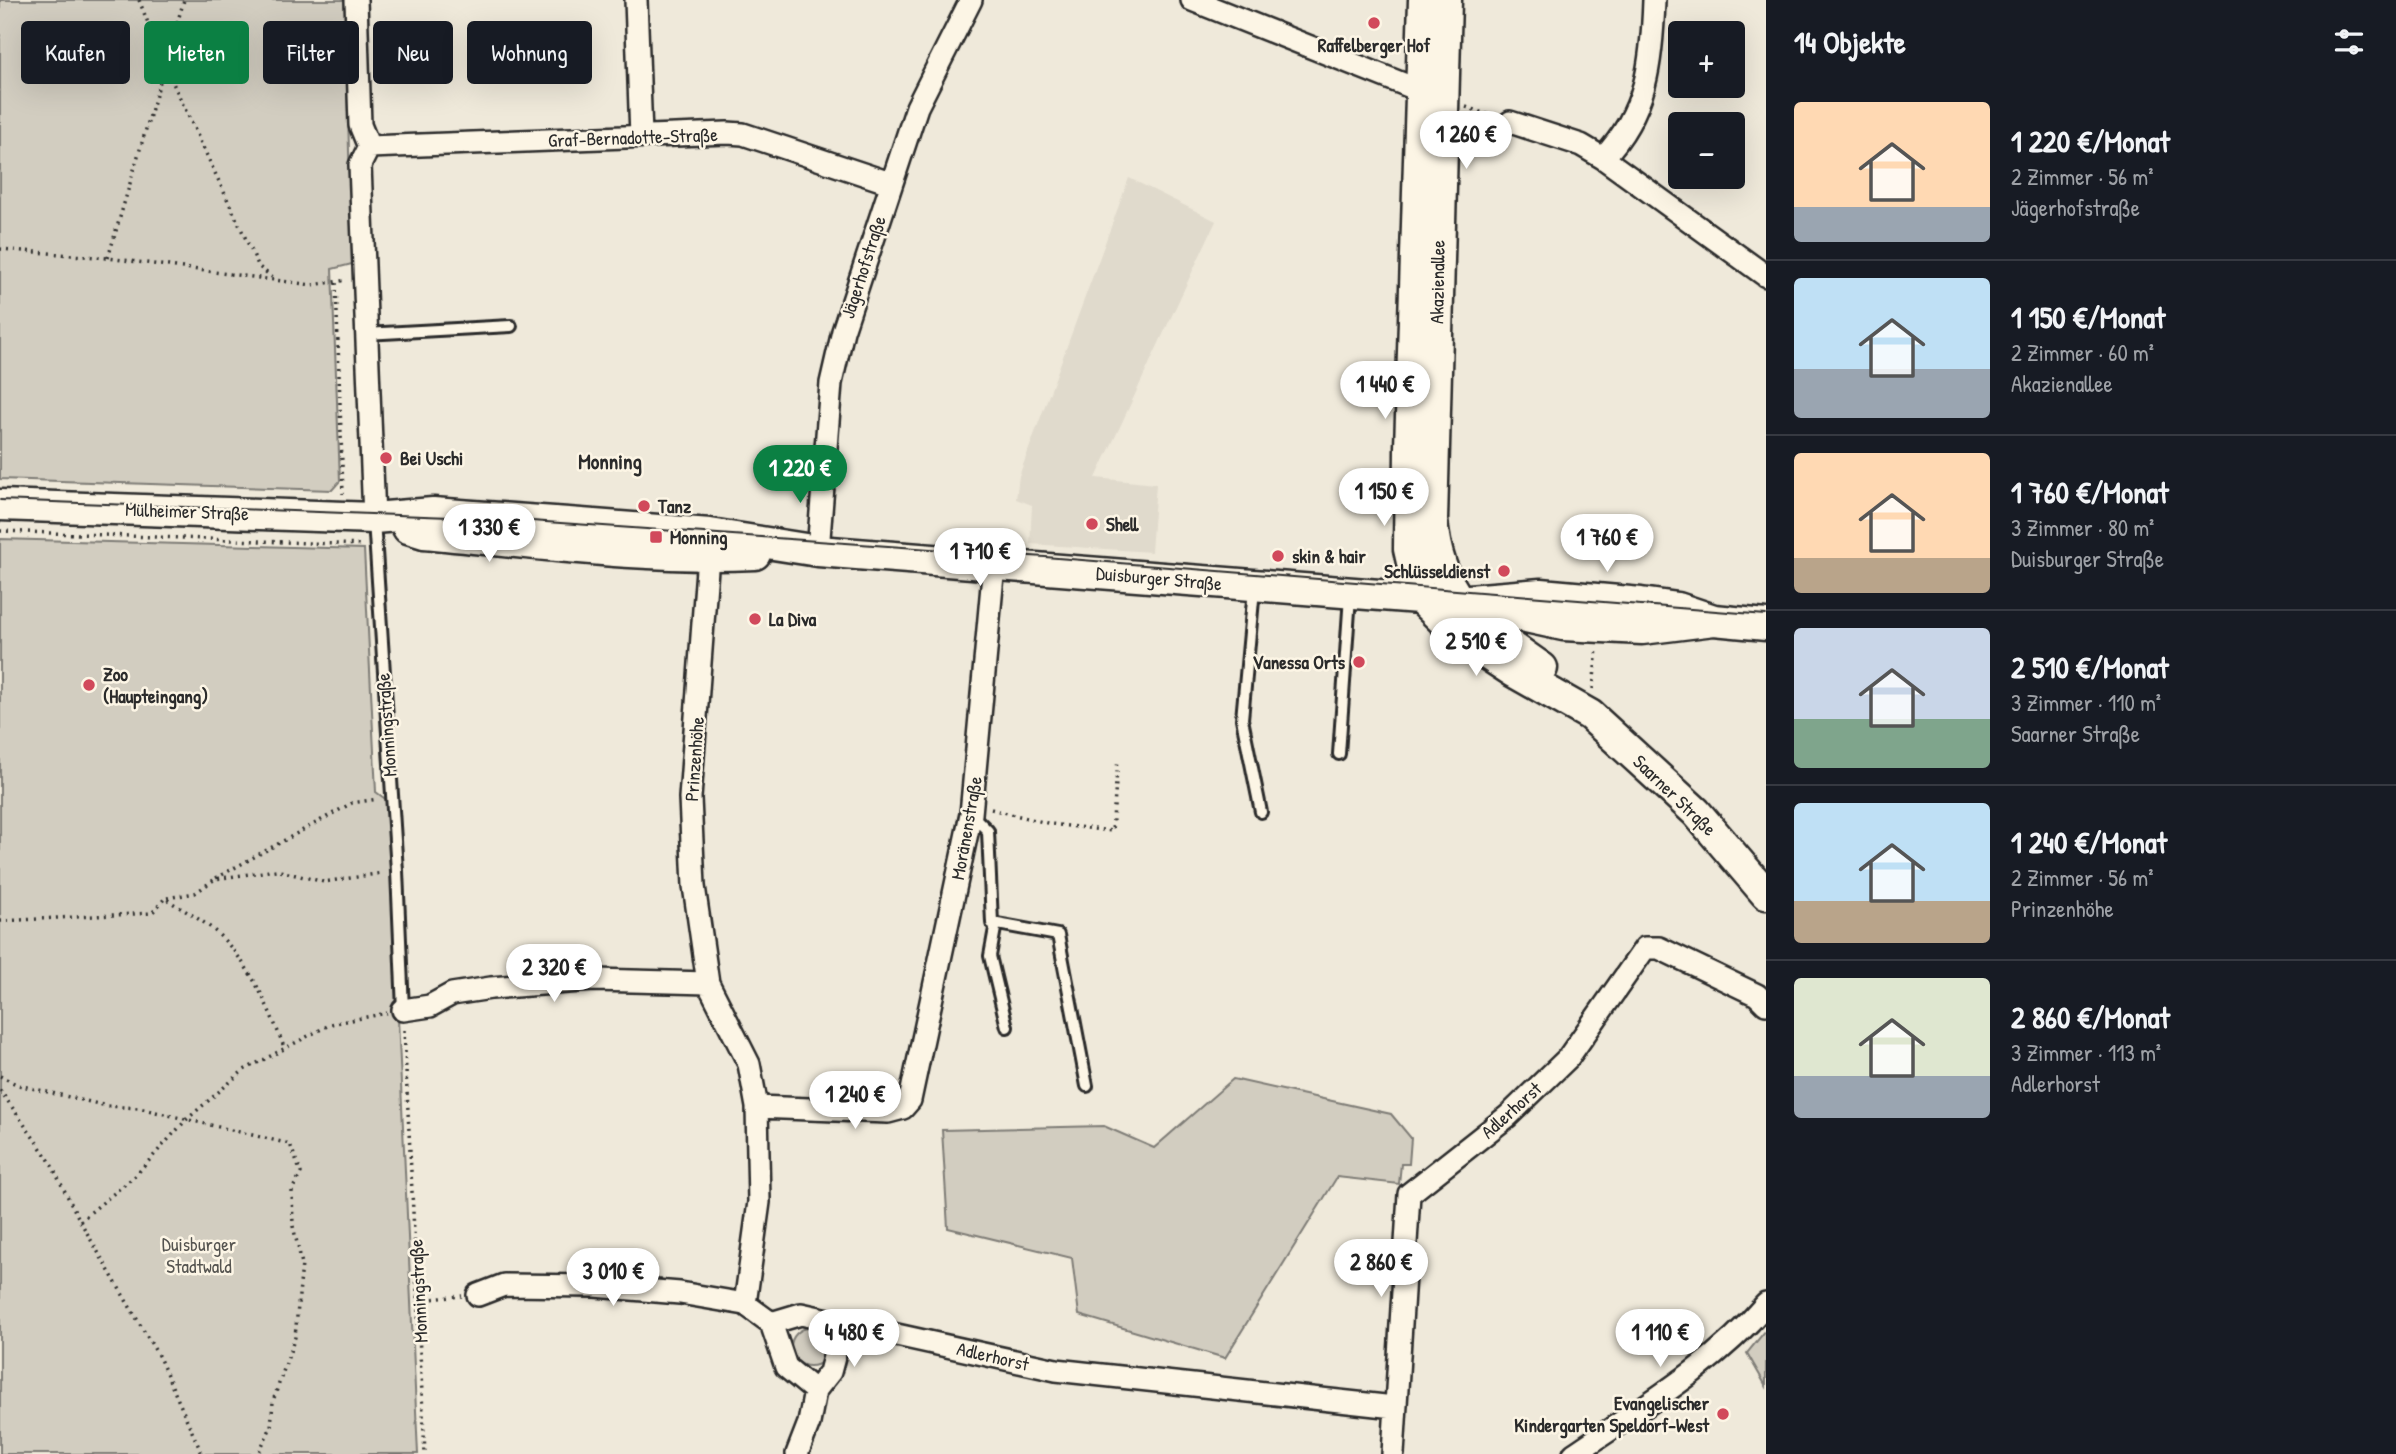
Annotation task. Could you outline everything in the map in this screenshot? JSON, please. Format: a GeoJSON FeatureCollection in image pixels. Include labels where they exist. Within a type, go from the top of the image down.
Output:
{"type":"FeatureCollection","features":[{"type":"Feature","properties":{"kind":"main road","name":"Akazienallee"},"geometry":{"type":"LineString","coordinates":[[1424,0],[1432,96],[1432,520],[1439,569],[1457,601]]}},
{"type":"Feature","properties":{"kind":"main road","name":"Akazienallee"},"geometry":{"type":"LineString","coordinates":[[1420,598],[1409,549],[1432,96],[1446,0]]}},
{"type":"Feature","properties":{"kind":"main road","name":"Mülheimer Straße"},"geometry":{"type":"LineString","coordinates":[[0,505],[373,507]]}},
{"type":"Feature","properties":{"kind":"main road","name":"Duisburger Straße"},"geometry":{"type":"LineString","coordinates":[[373,507],[424,533],[564,535],[818,551],[1457,601],[1541,594],[1678,608],[1714,620]]}},
{"type":"Feature","properties":{"kind":"main road","name":"Saarner Straße"},"geometry":{"type":"LineString","coordinates":[[1420,598],[1458,636],[1514,672],[1583,709]]}},
{"type":"Feature","properties":{"kind":"main road","name":"Duisburger Straße"},"geometry":{"type":"LineString","coordinates":[[1457,601],[1530,620],[1563,625],[1642,629],[1714,620],[1766,625]]}},
{"type":"Feature","properties":{"kind":"main road","name":"Saarner Straße"},"geometry":{"type":"LineString","coordinates":[[1457,601],[1557,679],[1583,709],[1696,812],[1766,894]]}},
{"type":"Feature","properties":{"kind":"main road"},"geometry":{"type":"LineString","coordinates":[[1557,679],[1554,651],[1556,638],[1563,625]]}},
{"type":"Feature","properties":{"kind":"street"},"geometry":{"type":"LineString","coordinates":[[356,0],[360,125],[369,147]]}},
{"type":"Feature","properties":{"kind":"street"},"geometry":{"type":"LineString","coordinates":[[636,0],[641,136]]}},
{"type":"Feature","properties":{"kind":"street","name":"Jägerhofstraße"},"geometry":{"type":"LineString","coordinates":[[818,551],[831,383],[843,331],[917,107],[971,0]]}},
{"type":"Feature","properties":{"kind":"street"},"geometry":{"type":"LineString","coordinates":[[1192,0],[1432,96]]}},
{"type":"Feature","properties":{"kind":"street"},"geometry":{"type":"LineString","coordinates":[[1603,158],[1624,136],[1637,113],[1648,63],[1654,0]]}},
{"type":"Feature","properties":{"kind":"street"},"geometry":{"type":"LineString","coordinates":[[1510,122],[1581,145],[1603,158],[1766,276]]}},
{"type":"Feature","properties":{"kind":"street","name":"Graf-Bernadotte-Straße"},"geometry":{"type":"LineString","coordinates":[[369,147],[743,134],[890,183]]}},
{"type":"Feature","properties":{"kind":"street","name":"Monningstraße"},"geometry":{"type":"LineString","coordinates":[[369,147],[360,164],[373,507]]}},
{"type":"Feature","properties":{"kind":"street","name":"Prinzenhöhe"},"geometry":{"type":"LineString","coordinates":[[709,545],[690,798],[694,886],[708,983],[749,1064],[757,1107],[759,1202],[746,1304]]}},
{"type":"Feature","properties":{"kind":"street","name":"Moränenstraße"},"geometry":{"type":"LineString","coordinates":[[757,1107],[888,1112],[903,1108],[914,1088],[972,809],[994,564]]}},
{"type":"Feature","properties":{"kind":"street","name":"Adlerhorst"},"geometry":{"type":"LineString","coordinates":[[1393,1454],[1409,1194],[1508,1116],[1568,1058],[1645,948],[1659,948],[1757,995],[1766,1004]]}},
{"type":"Feature","properties":{"kind":"street"},"geometry":{"type":"LineString","coordinates":[[403,1010],[430,1006],[452,994],[491,988],[594,980],[708,983]]}},
{"type":"Feature","properties":{"kind":"street"},"geometry":{"type":"LineString","coordinates":[[478,1294],[504,1285],[595,1286],[680,1293],[746,1304],[771,1323],[786,1367],[815,1391]]}},
{"type":"Feature","properties":{"kind":"street"},"geometry":{"type":"LineString","coordinates":[[1574,1454],[1705,1363],[1746,1327],[1766,1304]]}},
{"type":"Feature","properties":{"kind":"street"},"geometry":{"type":"LineString","coordinates":[[771,1323],[801,1314],[844,1323],[830,1372],[815,1391],[809,1423],[797,1454]]}},
{"type":"Feature","properties":{"kind":"street","name":"Adlerhorst"},"geometry":{"type":"LineString","coordinates":[[844,1323],[1056,1370],[1394,1407]]}},
{"type":"Feature","properties":{"kind":"lane"},"geometry":{"type":"LineString","coordinates":[[365,334],[511,326]]}},
{"type":"Feature","properties":{"kind":"lane","name":"Monningstraße"},"geometry":{"type":"LineString","coordinates":[[373,507],[390,797],[397,871],[403,1010]]}},
{"type":"Feature","properties":{"kind":"lane"},"geometry":{"type":"LineString","coordinates":[[1254,586],[1242,719],[1261,811]]}},
{"type":"Feature","properties":{"kind":"lane"},"geometry":{"type":"LineString","coordinates":[[1339,754],[1350,593]]}},
{"type":"Feature","properties":{"kind":"lane"},"geometry":{"type":"LineString","coordinates":[[972,809],[988,831],[992,923],[1058,935],[1087,1086]]}},
{"type":"Feature","properties":{"kind":"lane"},"geometry":{"type":"LineString","coordinates":[[996,923],[990,956],[1007,1027]]}},
{"type":"Feature","properties":{"kind":"path"},"geometry":{"type":"LineString","coordinates":[[139,0],[147,21]]}},
{"type":"Feature","properties":{"kind":"path"},"geometry":{"type":"LineString","coordinates":[[178,21],[184,0]]}},
{"type":"Feature","properties":{"kind":"path"},"geometry":{"type":"LineString","coordinates":[[108,258],[160,84]]}},
{"type":"Feature","properties":{"kind":"path"},"geometry":{"type":"LineString","coordinates":[[173,84],[259,267],[274,279]]}},
{"type":"Feature","properties":{"kind":"path"},"geometry":{"type":"LineString","coordinates":[[1432,96],[1510,122]]}},
{"type":"Feature","properties":{"kind":"path"},"geometry":{"type":"LineString","coordinates":[[0,249],[108,258],[312,285],[336,283],[363,276]]}},
{"type":"Feature","properties":{"kind":"path"},"geometry":{"type":"LineString","coordinates":[[336,283],[344,495],[373,507]]}},
{"type":"Feature","properties":{"kind":"path"},"geometry":{"type":"LineString","coordinates":[[1583,709],[1598,635]]}},
{"type":"Feature","properties":{"kind":"path"},"geometry":{"type":"LineString","coordinates":[[972,809],[1051,824],[1112,831],[1118,760]]}},
{"type":"Feature","properties":{"kind":"path"},"geometry":{"type":"LineString","coordinates":[[0,921],[152,913],[165,898],[195,893],[215,879],[303,833],[352,803],[390,797]]}},
{"type":"Feature","properties":{"kind":"path"},"geometry":{"type":"LineString","coordinates":[[215,879],[276,870],[324,882],[397,871]]}},
{"type":"Feature","properties":{"kind":"path"},"geometry":{"type":"LineString","coordinates":[[165,898],[219,934],[242,963],[267,1004],[284,1047]]}},
{"type":"Feature","properties":{"kind":"path"},"geometry":{"type":"LineString","coordinates":[[80,1221],[135,1176],[186,1120],[244,1070],[331,1024],[403,1010]]}},
{"type":"Feature","properties":{"kind":"path","name":"Monningstraße"},"geometry":{"type":"LineString","coordinates":[[403,1010],[425,1454]]}},
{"type":"Feature","properties":{"kind":"path"},"geometry":{"type":"LineString","coordinates":[[0,1076],[18,1085],[290,1144],[301,1173],[292,1190],[293,1226],[302,1264],[295,1337],[273,1401],[271,1426],[258,1454]]}},
{"type":"Feature","properties":{"kind":"path"},"geometry":{"type":"LineString","coordinates":[[0,1090],[49,1160],[80,1221],[159,1357],[202,1454]]}},
{"type":"Feature","properties":{"kind":"path"},"geometry":{"type":"LineString","coordinates":[[419,1300],[437,1298]]}},
{"type":"Feature","properties":{"kind":"shaded area"},"geometry":{"type":"Polygon","coordinates":[[[1129,178],[1216,221],[1096,478],[1156,484],[1151,552],[1030,544],[1032,505],[1016,499],[1019,476],[1129,178]]]}},
{"type":"Feature","properties":{"kind":"green space"},"geometry":{"type":"Polygon","coordinates":[[[0,0],[345,0],[346,21],[263,21],[263,84],[347,84],[352,264],[332,269],[340,481],[332,490],[0,479],[0,0]]]}},
{"type":"Feature","properties":{"kind":"green space","name":"Duisburger Stadtwald"},"geometry":{"type":"Polygon","coordinates":[[[0,539],[364,549],[376,792],[388,801],[418,1454],[0,1454],[0,539]]]}},
{"type":"Feature","properties":{"kind":"green space"},"geometry":{"type":"Polygon","coordinates":[[[1233,1079],[1391,1114],[1411,1138],[1409,1164],[1401,1164],[1399,1184],[1337,1177],[1225,1358],[1079,1315],[1072,1258],[948,1228],[942,1130],[1104,1126],[1154,1148],[1233,1079]]]}},
{"type":"Feature","properties":{"kind":"green space"},"geometry":{"type":"Polygon","coordinates":[[[810,1328],[823,1334],[829,1347],[823,1360],[810,1366],[797,1360],[791,1347],[797,1334],[810,1328]]]}},
{"type":"Feature","properties":{"kind":"green space"},"geometry":{"type":"Polygon","coordinates":[[[1766,1330],[1766,1386],[1747,1353],[1766,1330]]]}},
{"type":"Feature","properties":{"kind":"tram line"},"geometry":{"type":"LineString","coordinates":[[0,500],[503,519],[1045,557],[1766,615]]}},
{"type":"Feature","properties":{"kind":"place","name":"Raffelberger Hof"},"geometry":{"type":"Point","coordinates":[1374,23]}},
{"type":"Feature","properties":{"kind":"place","name":"Bei Uschi"},"geometry":{"type":"Point","coordinates":[386,458]}},
{"type":"Feature","properties":{"kind":"place","name":"Tanz"},"geometry":{"type":"Point","coordinates":[644,506]}},
{"type":"Feature","properties":{"kind":"place","name":"Shell"},"geometry":{"type":"Point","coordinates":[1092,524]}},
{"type":"Feature","properties":{"kind":"place","name":"Monning"},"geometry":{"type":"Point","coordinates":[656,537]}},
{"type":"Feature","properties":{"kind":"place","name":"skin & hair"},"geometry":{"type":"Point","coordinates":[1278,556]}},
{"type":"Feature","properties":{"kind":"place","name":"Schlüsseldienst"},"geometry":{"type":"Point","coordinates":[1504,571]}},
{"type":"Feature","properties":{"kind":"place","name":"La Diva"},"geometry":{"type":"Point","coordinates":[755,619]}},
{"type":"Feature","properties":{"kind":"place","name":"Vanessa Orts"},"geometry":{"type":"Point","coordinates":[1359,662]}},
{"type":"Feature","properties":{"kind":"place","name":"Zoo (Haupteingang)"},"geometry":{"type":"Point","coordinates":[89,685]}},
{"type":"Feature","properties":{"kind":"place","name":"Evangelischer Kindergarten Speldorf-West"},"geometry":{"type":"Point","coordinates":[1723,1414]}},
{"type":"Feature","properties":{"kind":"district","name":"Monning"},"geometry":{"type":"Point","coordinates":[610,461]}}]}
